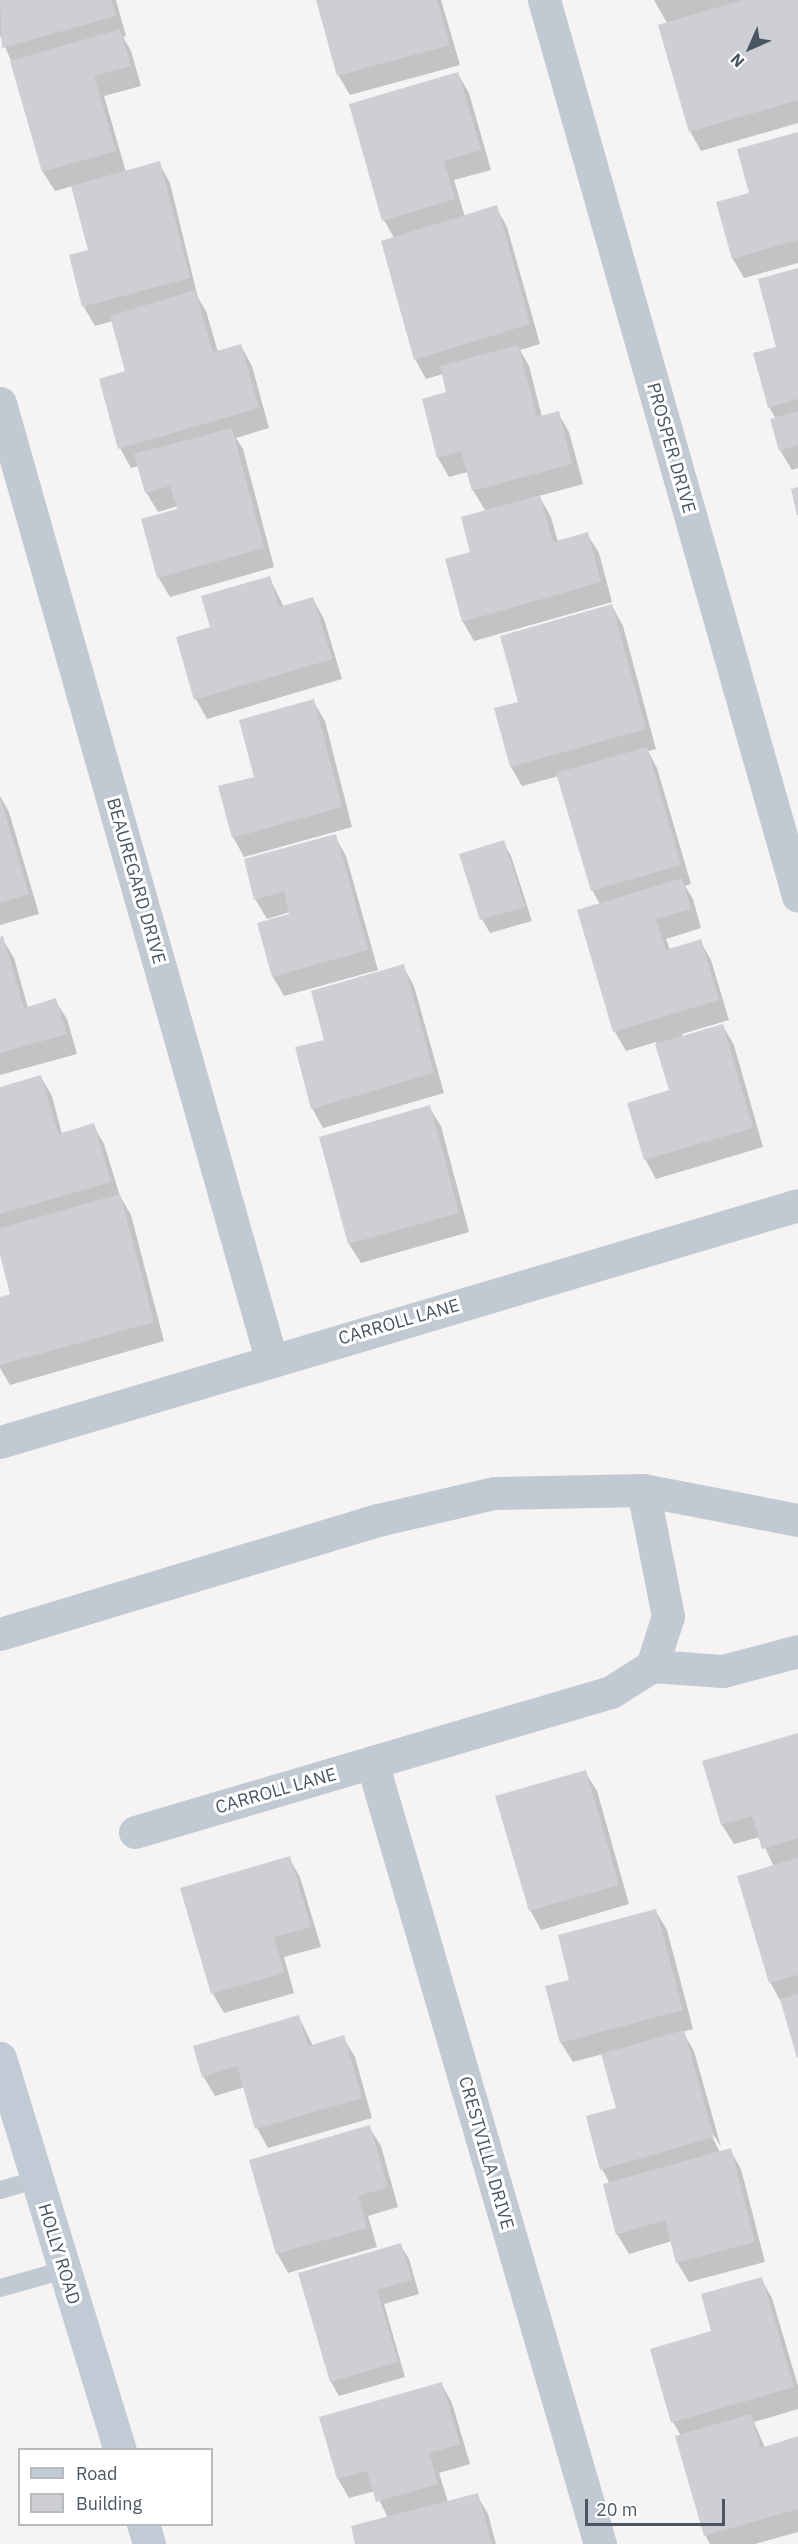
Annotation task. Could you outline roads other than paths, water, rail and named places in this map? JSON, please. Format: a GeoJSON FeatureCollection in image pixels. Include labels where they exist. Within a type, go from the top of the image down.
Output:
{"type":"FeatureCollection","features":[{"type":"Feature","properties":{"kind":"main road","name":"HOLLY ROAD"},"geometry":{"type":"LineString","coordinates":[[1,2063],[119,2448]]}},
{"type":"Feature","properties":{"kind":"main road"},"geometry":{"type":"LineString","coordinates":[[144,2526],[149,2544]]}},
{"type":"Feature","properties":{"kind":"street","name":"PROSPER DRIVE"},"geometry":{"type":"LineString","coordinates":[[544,0],[798,896]]}},
{"type":"Feature","properties":{"kind":"street","name":"BEAUREGARD DRIVE"},"geometry":{"type":"LineString","coordinates":[[0,403],[272,1359]]}},
{"type":"Feature","properties":{"kind":"street","name":"CARROLL LANE"},"geometry":{"type":"LineString","coordinates":[[0,1442],[272,1359],[798,1205]]}},
{"type":"Feature","properties":{"kind":"street"},"geometry":{"type":"LineString","coordinates":[[643,1490],[668,1616],[652,1666],[723,1671],[798,1651]]}},
{"type":"Feature","properties":{"kind":"street"},"geometry":{"type":"LineString","coordinates":[[0,1634],[378,1520],[494,1493],[643,1490],[798,1520]]}},
{"type":"Feature","properties":{"kind":"street","name":"CARROLL LANE"},"geometry":{"type":"LineString","coordinates":[[135,1832],[611,1692],[652,1666]]}},
{"type":"Feature","properties":{"kind":"street","name":"CRESTVILLA DRIVE"},"geometry":{"type":"LineString","coordinates":[[372,1762],[600,2544]]}},
{"type":"Feature","properties":{"kind":"lane"},"geometry":{"type":"LineString","coordinates":[[0,2190],[36,2180]]}},
{"type":"Feature","properties":{"kind":"lane"},"geometry":{"type":"LineString","coordinates":[[0,2288],[64,2270]]}}]}
